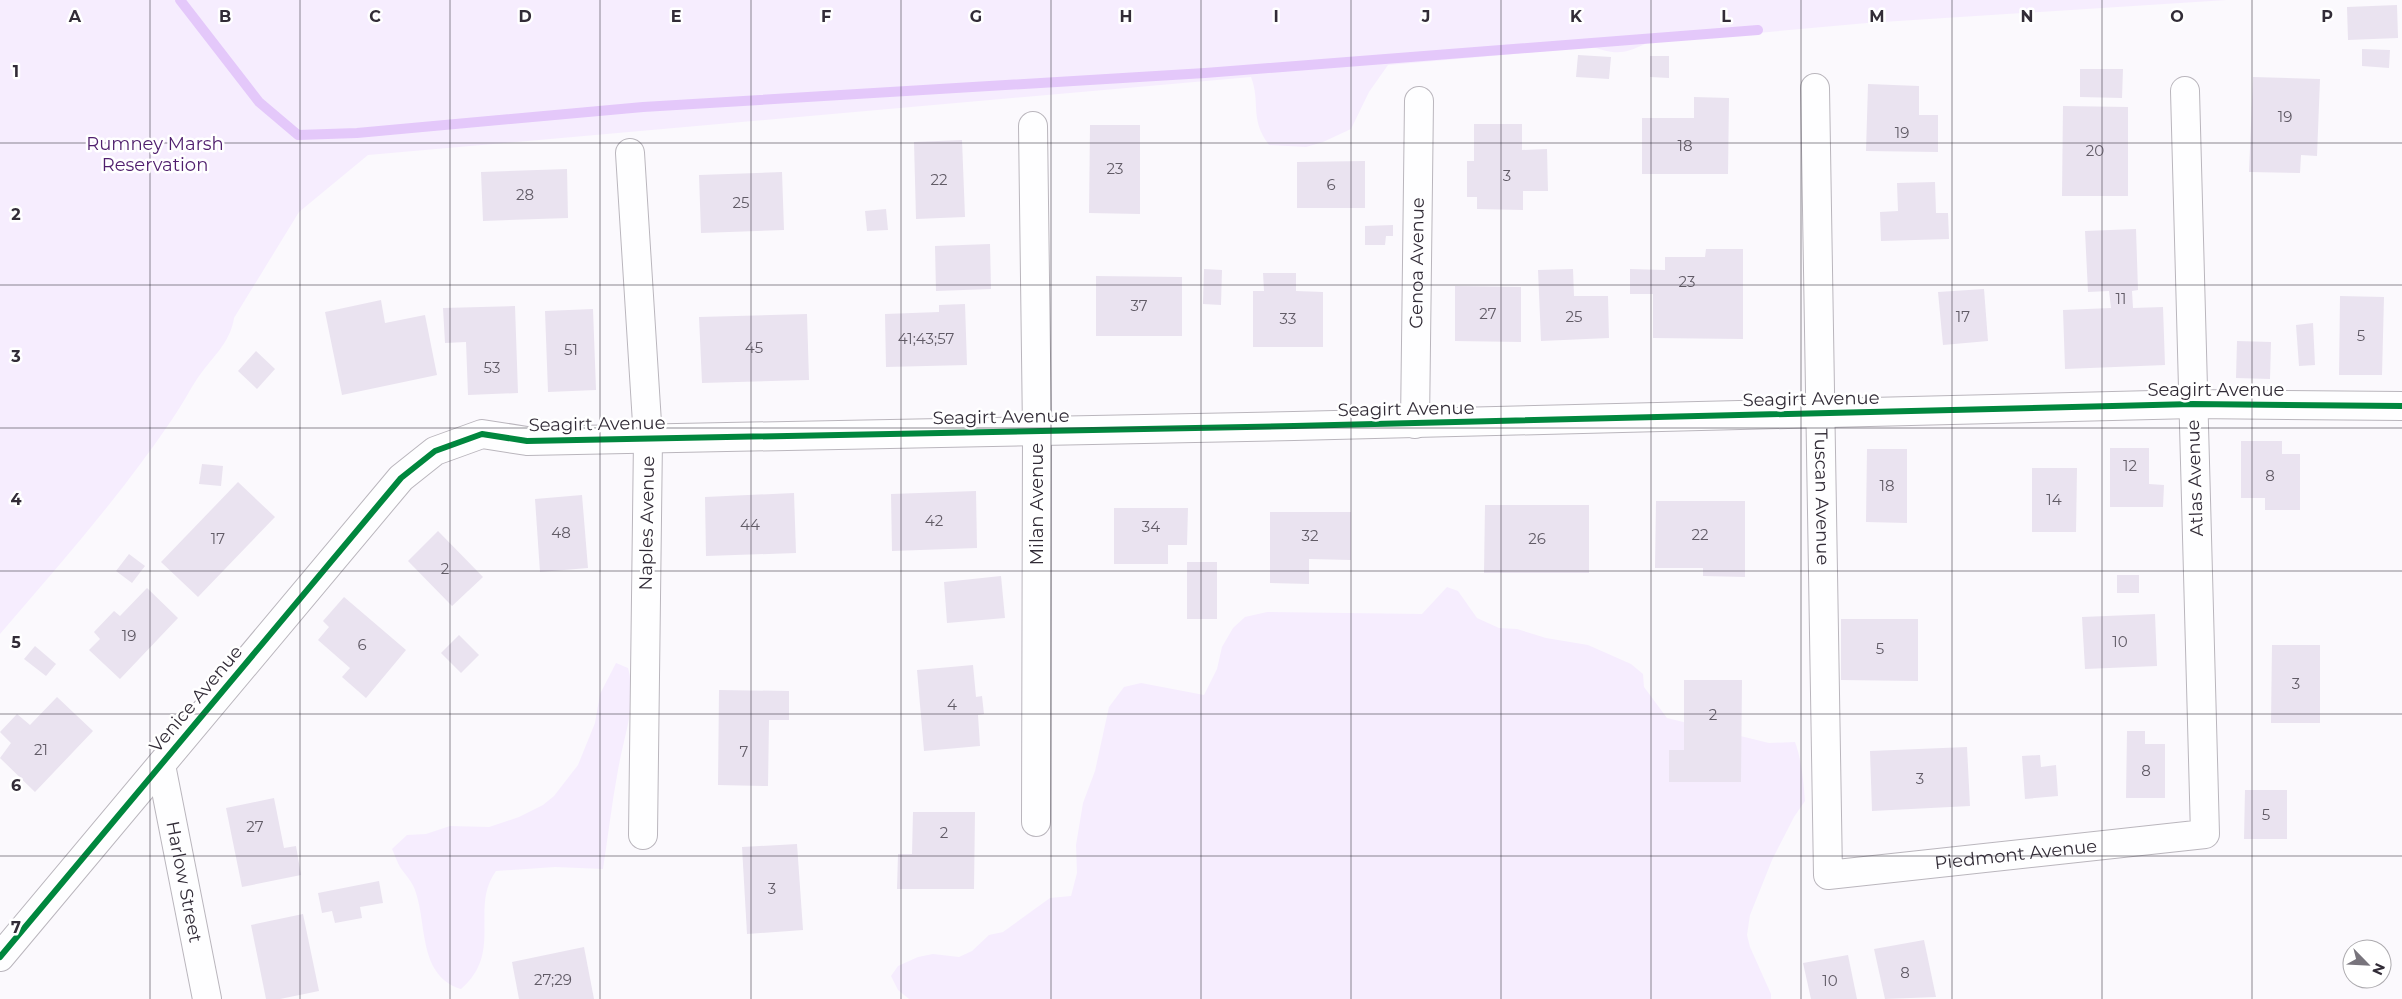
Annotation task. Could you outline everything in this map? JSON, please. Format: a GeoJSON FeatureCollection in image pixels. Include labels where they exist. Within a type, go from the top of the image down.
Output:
{"type":"FeatureCollection","features":[{"type":"Feature","properties":{"kind":"street","name":"Tuscan Avenue"},"geometry":{"type":"LineString","coordinates":[[1815,88],[1828,875]]}},
{"type":"Feature","properties":{"kind":"street","name":"Atlas Avenue"},"geometry":{"type":"LineString","coordinates":[[2185,91],[2204,834]]}},
{"type":"Feature","properties":{"kind":"street","name":"Genoa Avenue"},"geometry":{"type":"LineString","coordinates":[[1415,424],[1419,101]]}},
{"type":"Feature","properties":{"kind":"street","name":"Milan Avenue"},"geometry":{"type":"LineString","coordinates":[[1033,126],[1037,431],[1036,822]]}},
{"type":"Feature","properties":{"kind":"street","name":"Naples Avenue"},"geometry":{"type":"LineString","coordinates":[[630,153],[648,439],[643,835]]}},
{"type":"Feature","properties":{"kind":"street","name":"Seagirt Avenue"},"geometry":{"type":"LineString","coordinates":[[419,464],[434,451],[482,434],[527,441],[1415,424],[2193,404],[2402,406]]}},
{"type":"Feature","properties":{"kind":"street","name":"Venice Avenue"},"geometry":{"type":"LineString","coordinates":[[0,958],[401,478],[419,464]]}},
{"type":"Feature","properties":{"kind":"street","name":"Harlow Street"},"geometry":{"type":"LineString","coordinates":[[161,765],[207,999]]}},
{"type":"Feature","properties":{"kind":"street","name":"Piedmont Avenue"},"geometry":{"type":"LineString","coordinates":[[1828,875],[2204,834]]}},
{"type":"Feature","properties":{"kind":"green space","name":"Rumney Marsh Reservation"},"geometry":{"type":"Polygon","coordinates":[[[0,0],[2227,0],[1867,23],[1647,43],[1620,52],[1593,47],[1388,65],[1369,92],[1351,129],[1323,142],[1306,147],[1269,145],[1259,127],[1254,86],[1251,77],[368,155],[299,212],[234,318],[224,343],[197,379],[153,446],[90,528],[0,634],[0,0]]]}},
{"type":"Feature","properties":{"kind":"green space"},"geometry":{"type":"Polygon","coordinates":[[[1447,587],[1458,591],[1477,618],[1499,628],[1517,629],[1546,638],[1588,645],[1631,664],[1643,674],[1644,687],[1667,718],[1769,743],[1795,742],[1801,763],[1805,801],[1794,817],[1772,860],[1750,915],[1747,935],[1750,947],[1771,994],[1771,999],[909,999],[898,990],[891,976],[898,966],[918,957],[933,954],[959,957],[972,951],[989,935],[1003,932],[1050,898],[1071,896],[1077,873],[1076,845],[1083,803],[1095,771],[1109,707],[1124,687],[1141,683],[1204,695],[1217,669],[1222,647],[1233,628],[1245,617],[1267,612],[1422,614],[1447,587]]]}},
{"type":"Feature","properties":{"kind":"green space"},"geometry":{"type":"Polygon","coordinates":[[[616,663],[628,668],[632,693],[603,869],[555,867],[496,871],[489,885],[485,900],[484,945],[481,960],[474,975],[461,989],[447,983],[431,962],[415,889],[400,867],[392,849],[407,835],[426,834],[450,826],[489,827],[519,817],[543,805],[554,796],[578,765],[595,723],[600,694],[616,663]]]}},
{"type":"Feature","properties":{"kind":"building"},"geometry":{"type":"Polygon","coordinates":[[[2397,5],[2398,38],[2348,40],[2347,7],[2397,5]]]}},
{"type":"Feature","properties":{"kind":"building"},"geometry":{"type":"Polygon","coordinates":[[[2362,49],[2390,50],[2389,68],[2362,66],[2362,49]]]}},
{"type":"Feature","properties":{"kind":"building"},"geometry":{"type":"Polygon","coordinates":[[[1578,55],[1611,57],[1609,79],[1576,77],[1578,55]]]}},
{"type":"Feature","properties":{"kind":"building"},"geometry":{"type":"Polygon","coordinates":[[[1650,56],[1669,56],[1669,78],[1650,77],[1650,56]]]}},
{"type":"Feature","properties":{"kind":"building"},"geometry":{"type":"Polygon","coordinates":[[[2080,69],[2123,69],[2122,98],[2080,97],[2080,69]]]}},
{"type":"Feature","properties":{"kind":"building"},"geometry":{"type":"Polygon","coordinates":[[[2253,77],[2320,79],[2317,156],[2301,155],[2300,173],[2249,172],[2253,77]]]}},
{"type":"Feature","properties":{"kind":"building"},"geometry":{"type":"Polygon","coordinates":[[[1868,84],[1919,86],[1919,115],[1938,115],[1938,152],[1866,151],[1868,84]]]}},
{"type":"Feature","properties":{"kind":"building"},"geometry":{"type":"Polygon","coordinates":[[[1694,97],[1729,98],[1728,174],[1642,174],[1642,118],[1694,118],[1694,97]]]}},
{"type":"Feature","properties":{"kind":"building"},"geometry":{"type":"Polygon","coordinates":[[[2063,106],[2128,107],[2128,196],[2062,196],[2063,106]]]}},
{"type":"Feature","properties":{"kind":"building"},"geometry":{"type":"Polygon","coordinates":[[[1474,124],[1522,124],[1522,150],[1547,149],[1548,191],[1523,191],[1523,210],[1477,209],[1477,197],[1467,197],[1467,161],[1474,161],[1474,124]]]}},
{"type":"Feature","properties":{"kind":"building"},"geometry":{"type":"Polygon","coordinates":[[[1090,125],[1140,125],[1140,214],[1089,213],[1090,125]]]}},
{"type":"Feature","properties":{"kind":"building"},"geometry":{"type":"Polygon","coordinates":[[[962,140],[965,217],[916,219],[914,142],[962,140]]]}},
{"type":"Feature","properties":{"kind":"building"},"geometry":{"type":"Polygon","coordinates":[[[1365,161],[1365,208],[1297,208],[1297,162],[1365,161]]]}},
{"type":"Feature","properties":{"kind":"building"},"geometry":{"type":"Polygon","coordinates":[[[567,169],[568,218],[483,221],[481,172],[567,169]]]}},
{"type":"Feature","properties":{"kind":"building"},"geometry":{"type":"Polygon","coordinates":[[[782,172],[784,230],[701,233],[699,175],[782,172]]]}},
{"type":"Feature","properties":{"kind":"building"},"geometry":{"type":"Polygon","coordinates":[[[1935,182],[1936,213],[1948,213],[1949,239],[1881,241],[1880,212],[1898,211],[1897,183],[1935,182]]]}},
{"type":"Feature","properties":{"kind":"building"},"geometry":{"type":"Polygon","coordinates":[[[886,209],[888,230],[867,231],[865,211],[886,209]]]}},
{"type":"Feature","properties":{"kind":"building"},"geometry":{"type":"Polygon","coordinates":[[[1393,225],[1393,236],[1386,236],[1385,245],[1365,245],[1365,226],[1393,225]]]}},
{"type":"Feature","properties":{"kind":"building"},"geometry":{"type":"Polygon","coordinates":[[[2136,229],[2138,290],[2132,291],[2133,308],[2163,307],[2165,365],[2065,369],[2063,310],[2111,308],[2109,291],[2088,292],[2085,231],[2136,229]]]}},
{"type":"Feature","properties":{"kind":"building"},"geometry":{"type":"Polygon","coordinates":[[[990,244],[991,289],[936,291],[935,246],[990,244]]]}},
{"type":"Feature","properties":{"kind":"building"},"geometry":{"type":"Polygon","coordinates":[[[1706,249],[1743,249],[1743,339],[1653,338],[1653,294],[1630,294],[1630,269],[1665,270],[1665,257],[1705,257],[1706,249]]]}},
{"type":"Feature","properties":{"kind":"building"},"geometry":{"type":"Polygon","coordinates":[[[1204,269],[1222,270],[1221,305],[1203,304],[1204,269]]]}},
{"type":"Feature","properties":{"kind":"building"},"geometry":{"type":"Polygon","coordinates":[[[1573,269],[1574,296],[1608,296],[1609,338],[1541,341],[1538,270],[1573,269]]]}},
{"type":"Feature","properties":{"kind":"building"},"geometry":{"type":"Polygon","coordinates":[[[1263,273],[1296,273],[1296,291],[1323,292],[1323,347],[1253,347],[1253,291],[1264,291],[1263,273]]]}},
{"type":"Feature","properties":{"kind":"building"},"geometry":{"type":"Polygon","coordinates":[[[1096,276],[1182,277],[1182,336],[1096,336],[1096,276]]]}},
{"type":"Feature","properties":{"kind":"building"},"geometry":{"type":"Polygon","coordinates":[[[1455,286],[1521,287],[1521,342],[1455,341],[1455,286]]]}},
{"type":"Feature","properties":{"kind":"building"},"geometry":{"type":"Polygon","coordinates":[[[1984,289],[1988,341],[1943,345],[1938,292],[1984,289]]]}},
{"type":"Feature","properties":{"kind":"building"},"geometry":{"type":"Polygon","coordinates":[[[2340,296],[2384,297],[2382,375],[2339,375],[2340,296]]]}},
{"type":"Feature","properties":{"kind":"building"},"geometry":{"type":"Polygon","coordinates":[[[381,300],[385,323],[425,315],[437,375],[342,395],[325,312],[381,300]]]}},
{"type":"Feature","properties":{"kind":"building"},"geometry":{"type":"Polygon","coordinates":[[[965,304],[967,365],[886,367],[885,314],[939,312],[939,305],[965,304]]]}},
{"type":"Feature","properties":{"kind":"building"},"geometry":{"type":"Polygon","coordinates":[[[515,306],[518,393],[468,395],[466,342],[445,343],[443,308],[515,306]]]}},
{"type":"Feature","properties":{"kind":"building"},"geometry":{"type":"Polygon","coordinates":[[[593,309],[596,390],[548,392],[545,311],[593,309]]]}},
{"type":"Feature","properties":{"kind":"building"},"geometry":{"type":"Polygon","coordinates":[[[807,314],[809,380],[702,383],[699,317],[807,314]]]}},
{"type":"Feature","properties":{"kind":"building"},"geometry":{"type":"Polygon","coordinates":[[[2313,323],[2315,365],[2299,366],[2296,325],[2313,323]]]}},
{"type":"Feature","properties":{"kind":"building"},"geometry":{"type":"Polygon","coordinates":[[[2237,341],[2271,342],[2270,379],[2236,378],[2237,341]]]}},
{"type":"Feature","properties":{"kind":"building"},"geometry":{"type":"Polygon","coordinates":[[[256,351],[275,369],[257,389],[238,371],[256,351]]]}},
{"type":"Feature","properties":{"kind":"building"},"geometry":{"type":"Polygon","coordinates":[[[2241,441],[2282,441],[2282,454],[2300,454],[2300,510],[2265,510],[2265,498],[2241,498],[2241,441]]]}},
{"type":"Feature","properties":{"kind":"building"},"geometry":{"type":"Polygon","coordinates":[[[2110,448],[2149,448],[2149,484],[2164,485],[2163,507],[2110,507],[2110,448]]]}},
{"type":"Feature","properties":{"kind":"building"},"geometry":{"type":"Polygon","coordinates":[[[1867,449],[1907,449],[1907,523],[1866,522],[1867,449]]]}},
{"type":"Feature","properties":{"kind":"building"},"geometry":{"type":"Polygon","coordinates":[[[202,464],[223,466],[221,486],[199,484],[202,464]]]}},
{"type":"Feature","properties":{"kind":"building"},"geometry":{"type":"Polygon","coordinates":[[[2032,468],[2077,468],[2076,532],[2032,532],[2032,468]]]}},
{"type":"Feature","properties":{"kind":"building"},"geometry":{"type":"Polygon","coordinates":[[[238,482],[275,517],[198,597],[161,562],[238,482]]]}},
{"type":"Feature","properties":{"kind":"building"},"geometry":{"type":"Polygon","coordinates":[[[976,491],[977,548],[892,551],[891,494],[976,491]]]}},
{"type":"Feature","properties":{"kind":"building"},"geometry":{"type":"Polygon","coordinates":[[[794,493],[796,553],[706,556],[705,497],[794,493]]]}},
{"type":"Feature","properties":{"kind":"building"},"geometry":{"type":"Polygon","coordinates":[[[582,495],[588,568],[540,572],[535,499],[582,495]]]}},
{"type":"Feature","properties":{"kind":"building"},"geometry":{"type":"Polygon","coordinates":[[[1656,501],[1745,501],[1745,577],[1703,576],[1703,568],[1655,568],[1656,501]]]}},
{"type":"Feature","properties":{"kind":"building"},"geometry":{"type":"Polygon","coordinates":[[[1485,505],[1589,505],[1589,573],[1484,573],[1485,505]]]}},
{"type":"Feature","properties":{"kind":"building"},"geometry":{"type":"Polygon","coordinates":[[[1114,508],[1188,508],[1187,545],[1168,545],[1168,564],[1114,564],[1114,508]]]}},
{"type":"Feature","properties":{"kind":"building"},"geometry":{"type":"Polygon","coordinates":[[[1270,512],[1351,512],[1351,560],[1309,559],[1309,584],[1270,583],[1270,512]]]}},
{"type":"Feature","properties":{"kind":"building"},"geometry":{"type":"Polygon","coordinates":[[[438,531],[483,577],[452,606],[408,561],[438,531]]]}},
{"type":"Feature","properties":{"kind":"building"},"geometry":{"type":"Polygon","coordinates":[[[129,554],[145,566],[132,583],[116,571],[129,554]]]}},
{"type":"Feature","properties":{"kind":"building"},"geometry":{"type":"Polygon","coordinates":[[[1187,562],[1217,562],[1217,619],[1187,619],[1187,562]]]}},
{"type":"Feature","properties":{"kind":"building"},"geometry":{"type":"Polygon","coordinates":[[[2117,575],[2139,575],[2139,593],[2117,593],[2117,575]]]}},
{"type":"Feature","properties":{"kind":"building"},"geometry":{"type":"Polygon","coordinates":[[[1001,576],[1005,618],[947,623],[944,582],[1001,576]]]}},
{"type":"Feature","properties":{"kind":"building"},"geometry":{"type":"Polygon","coordinates":[[[147,588],[178,618],[120,679],[89,650],[100,639],[94,632],[114,611],[120,616],[147,588]]]}},
{"type":"Feature","properties":{"kind":"building"},"geometry":{"type":"Polygon","coordinates":[[[344,597],[406,650],[366,698],[342,677],[350,668],[318,640],[329,627],[323,621],[344,597]]]}},
{"type":"Feature","properties":{"kind":"building"},"geometry":{"type":"Polygon","coordinates":[[[2155,614],[2157,666],[2085,669],[2082,617],[2155,614]]]}},
{"type":"Feature","properties":{"kind":"building"},"geometry":{"type":"Polygon","coordinates":[[[1841,619],[1918,619],[1918,681],[1841,680],[1841,619]]]}},
{"type":"Feature","properties":{"kind":"building"},"geometry":{"type":"Polygon","coordinates":[[[459,635],[479,655],[461,673],[441,653],[459,635]]]}},
{"type":"Feature","properties":{"kind":"building"},"geometry":{"type":"Polygon","coordinates":[[[2272,645],[2320,645],[2320,723],[2271,723],[2272,645]]]}},
{"type":"Feature","properties":{"kind":"building"},"geometry":{"type":"Polygon","coordinates":[[[35,646],[56,664],[46,676],[24,659],[35,646]]]}},
{"type":"Feature","properties":{"kind":"building"},"geometry":{"type":"Polygon","coordinates":[[[973,665],[976,697],[982,696],[984,714],[978,715],[980,746],[924,751],[917,670],[973,665]]]}},
{"type":"Feature","properties":{"kind":"building"},"geometry":{"type":"Polygon","coordinates":[[[1684,680],[1742,680],[1741,782],[1669,782],[1669,750],[1684,750],[1684,680]]]}},
{"type":"Feature","properties":{"kind":"building"},"geometry":{"type":"Polygon","coordinates":[[[719,690],[789,691],[789,720],[769,720],[768,786],[718,785],[719,690]]]}},
{"type":"Feature","properties":{"kind":"building"},"geometry":{"type":"Polygon","coordinates":[[[57,697],[93,731],[35,792],[0,758],[11,743],[0,732],[17,714],[30,725],[57,697]]]}},
{"type":"Feature","properties":{"kind":"building"},"geometry":{"type":"Polygon","coordinates":[[[2127,731],[2145,731],[2145,744],[2165,744],[2165,798],[2126,798],[2127,731]]]}},
{"type":"Feature","properties":{"kind":"building"},"geometry":{"type":"Polygon","coordinates":[[[1967,747],[1970,806],[1872,811],[1870,751],[1967,747]]]}},
{"type":"Feature","properties":{"kind":"building"},"geometry":{"type":"Polygon","coordinates":[[[2040,755],[2041,767],[2056,765],[2058,796],[2025,799],[2022,756],[2040,755]]]}},
{"type":"Feature","properties":{"kind":"building"},"geometry":{"type":"Polygon","coordinates":[[[2245,790],[2287,790],[2287,839],[2244,839],[2245,790]]]}},
{"type":"Feature","properties":{"kind":"building"},"geometry":{"type":"Polygon","coordinates":[[[274,798],[284,848],[296,846],[301,875],[242,887],[226,808],[274,798]]]}},
{"type":"Feature","properties":{"kind":"building"},"geometry":{"type":"Polygon","coordinates":[[[913,812],[975,812],[974,889],[897,889],[898,854],[912,854],[913,812]]]}},
{"type":"Feature","properties":{"kind":"building"},"geometry":{"type":"Polygon","coordinates":[[[797,844],[803,930],[747,934],[742,847],[797,844]]]}},
{"type":"Feature","properties":{"kind":"building"},"geometry":{"type":"Polygon","coordinates":[[[379,881],[383,903],[360,907],[362,918],[335,923],[332,911],[322,913],[318,893],[379,881]]]}},
{"type":"Feature","properties":{"kind":"building"},"geometry":{"type":"Polygon","coordinates":[[[303,914],[319,991],[280,999],[266,999],[251,925],[303,914]]]}},
{"type":"Feature","properties":{"kind":"building"},"geometry":{"type":"Polygon","coordinates":[[[1924,940],[1936,997],[1885,999],[1874,949],[1924,940]]]}},
{"type":"Feature","properties":{"kind":"building"},"geometry":{"type":"Polygon","coordinates":[[[584,947],[594,999],[519,999],[512,962],[584,947]]]}},
{"type":"Feature","properties":{"kind":"building"},"geometry":{"type":"Polygon","coordinates":[[[1848,955],[1857,999],[1811,999],[1803,963],[1848,955]]]}},
{"type":"Feature","properties":{"kind":"waterway"},"geometry":{"type":"LineString","coordinates":[[180,0],[259,102],[298,135],[357,133],[643,107],[1205,73],[1758,30]]}},
{"type":"Feature","properties":{"kind":"cycle path"},"geometry":{"type":"LineString","coordinates":[[0,957],[401,478],[435,451],[482,434],[527,441],[1294,426],[2193,404],[2402,406]]}}]}
